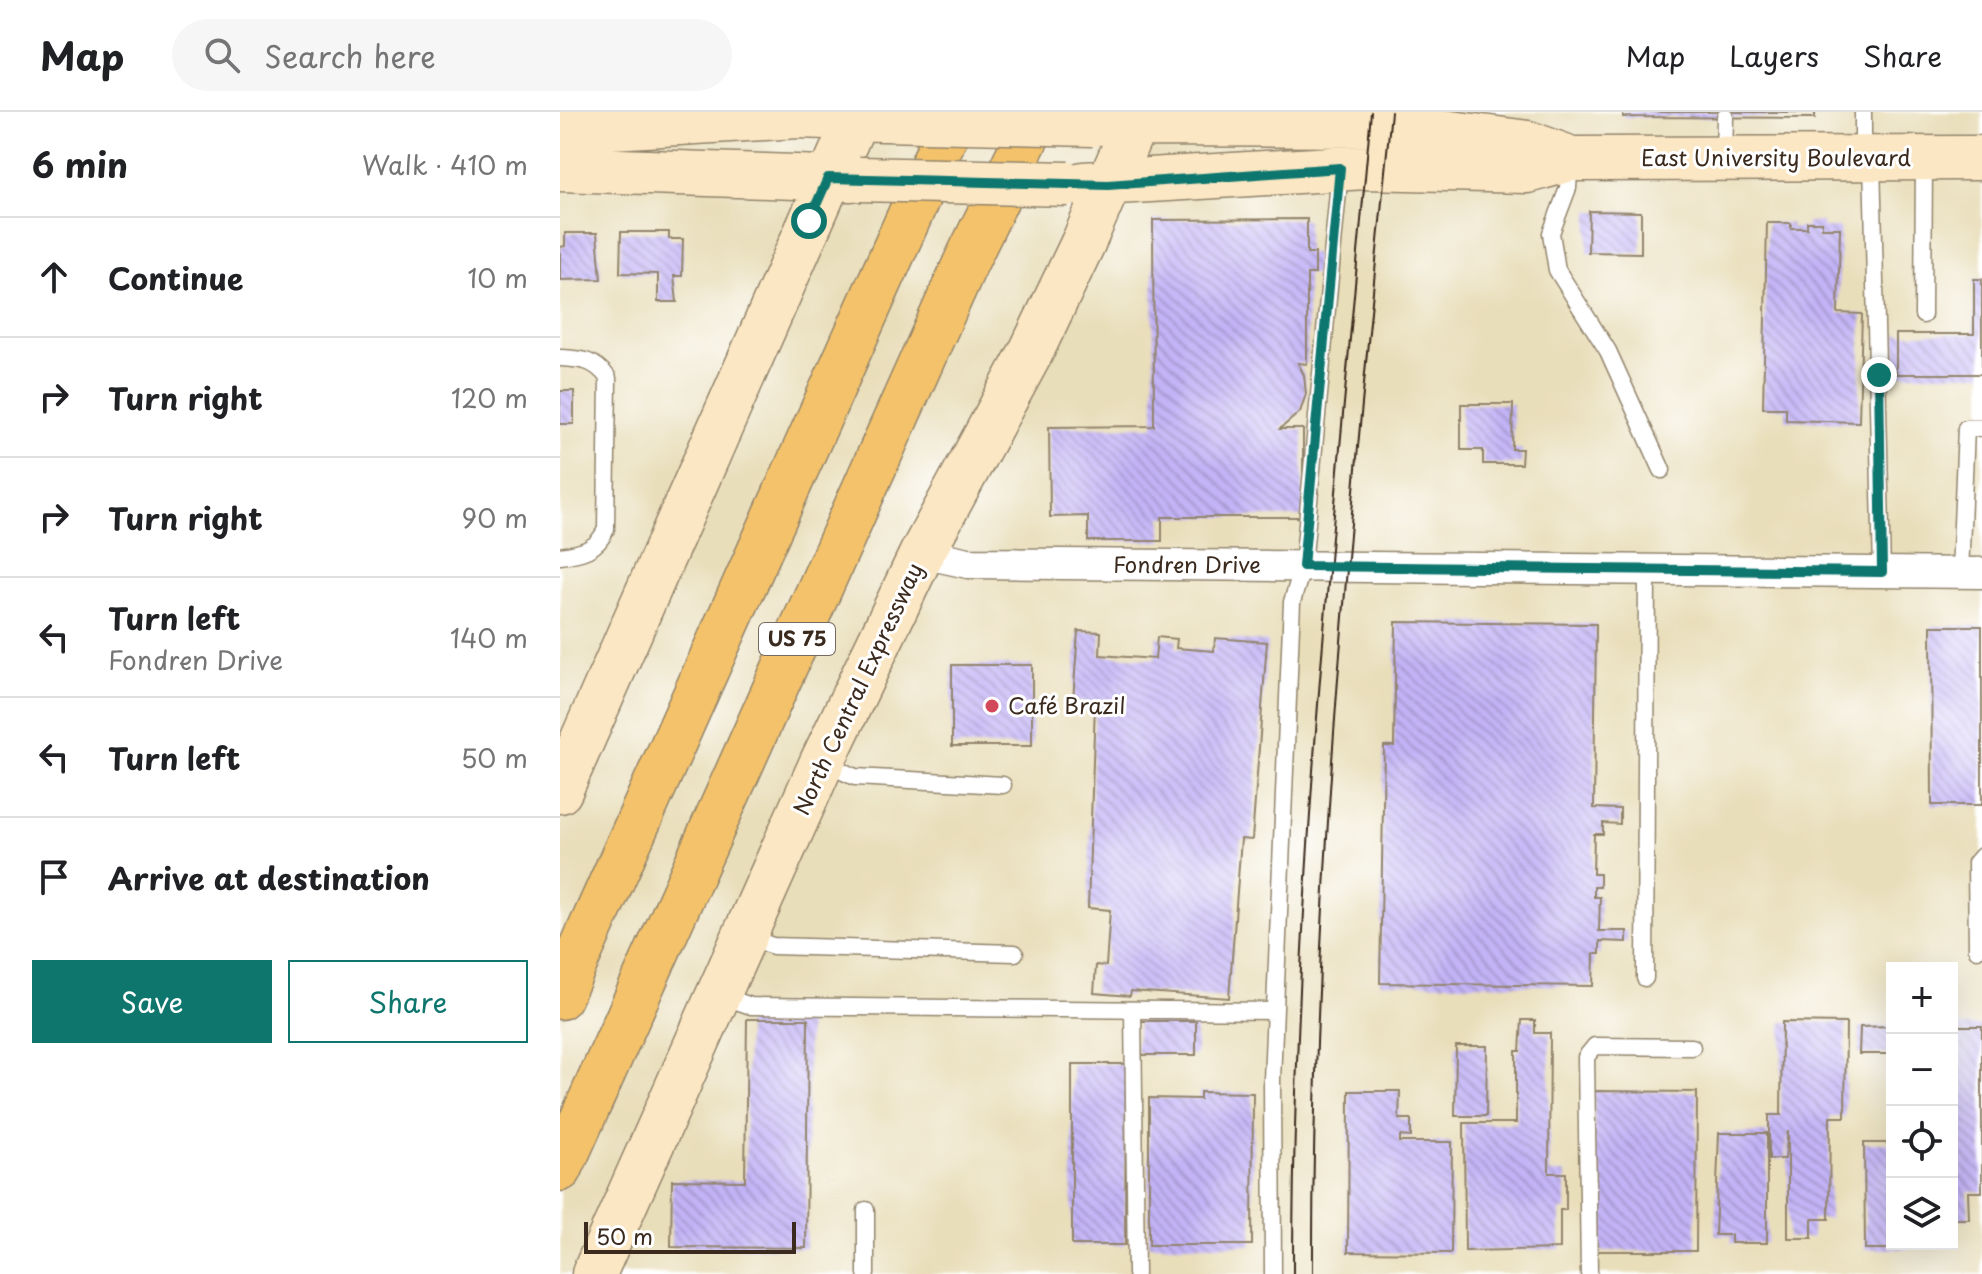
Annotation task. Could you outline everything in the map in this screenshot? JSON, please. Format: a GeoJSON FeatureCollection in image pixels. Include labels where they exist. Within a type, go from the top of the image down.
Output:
{"type":"FeatureCollection","features":[{"type":"Feature","properties":{"kind":"highway","name":"US 75"},"geometry":{"type":"LineString","coordinates":[[560,997],[956,112]]}},
{"type":"Feature","properties":{"kind":"highway","name":"US 75"},"geometry":{"type":"LineString","coordinates":[[560,1169],[965,264],[1039,112]]}},
{"type":"Feature","properties":{"kind":"street","name":"East University Boulevard"},"geometry":{"type":"LineString","coordinates":[[560,130],[798,116],[1122,120],[1280,118],[1389,125],[1528,143],[1570,159]]}},
{"type":"Feature","properties":{"kind":"street"},"geometry":{"type":"LineString","coordinates":[[560,791],[843,179],[866,116]]}},
{"type":"Feature","properties":{"kind":"street","name":"North Central Expressway"},"geometry":{"type":"LineString","coordinates":[[594,1274],[822,762],[922,553],[1031,352],[1088,184],[1122,120]]}},
{"type":"Feature","properties":{"kind":"street","name":"East University Boulevard"},"geometry":{"type":"LineString","coordinates":[[560,169],[1088,184],[1340,168],[1527,171],[1570,159],[1724,138],[1868,158],[1982,158]]}},
{"type":"Feature","properties":{"kind":"street","name":"Fondren Drive"},"geometry":{"type":"LineString","coordinates":[[922,553],[968,563],[1971,573]]}},
{"type":"Feature","properties":{"kind":"lane"},"geometry":{"type":"LineString","coordinates":[[1863,112],[1868,158],[1882,572]]}},
{"type":"Feature","properties":{"kind":"lane"},"geometry":{"type":"LineString","coordinates":[[1923,315],[1924,158]]}},
{"type":"Feature","properties":{"kind":"lane"},"geometry":{"type":"LineString","coordinates":[[1570,159],[1568,188],[1551,233],[1557,270],[1608,351],[1662,470]]}},
{"type":"Feature","properties":{"kind":"lane"},"geometry":{"type":"LineString","coordinates":[[1273,1274],[1275,1011],[1292,602],[1303,566],[1340,168]]}},
{"type":"Feature","properties":{"kind":"lane"},"geometry":{"type":"LineString","coordinates":[[560,358],[582,359],[599,365],[608,378],[606,529],[599,543],[580,553],[560,556]]}},
{"type":"Feature","properties":{"kind":"lane"},"geometry":{"type":"LineString","coordinates":[[1971,573],[1966,428],[1982,428]]}},
{"type":"Feature","properties":{"kind":"lane"},"geometry":{"type":"LineString","coordinates":[[1645,978],[1647,570]]}},
{"type":"Feature","properties":{"kind":"lane"},"geometry":{"type":"LineString","coordinates":[[822,762],[855,777],[1003,785]]}},
{"type":"Feature","properties":{"kind":"lane"},"geometry":{"type":"LineString","coordinates":[[1977,950],[1976,863],[1982,856]]}},
{"type":"Feature","properties":{"kind":"lane"},"geometry":{"type":"LineString","coordinates":[[744,936],[773,946],[1015,953]]}},
{"type":"Feature","properties":{"kind":"lane"},"geometry":{"type":"LineString","coordinates":[[718,995],[751,1006],[1275,1011]]}},
{"type":"Feature","properties":{"kind":"lane"},"geometry":{"type":"LineString","coordinates":[[1133,1010],[1136,1274]]}},
{"type":"Feature","properties":{"kind":"lane"},"geometry":{"type":"LineString","coordinates":[[1589,1274],[1586,1057],[1595,1046],[1692,1047]]}},
{"type":"Feature","properties":{"kind":"lane"},"geometry":{"type":"LineString","coordinates":[[866,1210],[866,1274]]}},
{"type":"Feature","properties":{"kind":"building"},"geometry":{"type":"Polygon","coordinates":[[[1623,112],[1815,112],[1815,118],[1623,117],[1623,112]]]}},
{"type":"Feature","properties":{"kind":"building"},"geometry":{"type":"Polygon","coordinates":[[[1589,211],[1641,212],[1641,253],[1588,252],[1589,211]]]}},
{"type":"Feature","properties":{"kind":"building"},"geometry":{"type":"Polygon","coordinates":[[[1307,219],[1307,253],[1315,253],[1315,274],[1307,274],[1307,364],[1298,363],[1304,375],[1306,394],[1300,412],[1280,429],[1303,429],[1303,517],[1162,517],[1162,541],[1088,541],[1088,516],[1050,517],[1049,427],[1154,426],[1153,220],[1307,219]]]}},
{"type":"Feature","properties":{"kind":"building"},"geometry":{"type":"Polygon","coordinates":[[[1807,222],[1822,222],[1822,228],[1840,228],[1838,313],[1862,314],[1859,422],[1786,420],[1786,408],[1763,408],[1767,223],[1791,223],[1791,228],[1807,228],[1807,222]]]}},
{"type":"Feature","properties":{"kind":"building"},"geometry":{"type":"Polygon","coordinates":[[[621,232],[669,232],[669,239],[683,239],[682,276],[674,276],[677,302],[658,302],[658,274],[620,273],[621,232]]]}},
{"type":"Feature","properties":{"kind":"building"},"geometry":{"type":"Polygon","coordinates":[[[565,233],[597,233],[601,279],[560,280],[560,247],[565,246],[565,233]]]}},
{"type":"Feature","properties":{"kind":"building"},"geometry":{"type":"Polygon","coordinates":[[[1974,279],[1982,279],[1982,374],[1896,374],[1896,334],[1974,334],[1974,279]]]}},
{"type":"Feature","properties":{"kind":"building"},"geometry":{"type":"Polygon","coordinates":[[[560,391],[574,391],[574,424],[560,424],[560,391]]]}},
{"type":"Feature","properties":{"kind":"building"},"geometry":{"type":"Polygon","coordinates":[[[1461,404],[1513,404],[1512,449],[1522,449],[1521,464],[1483,464],[1483,450],[1461,450],[1461,404]]]}},
{"type":"Feature","properties":{"kind":"building"},"geometry":{"type":"Polygon","coordinates":[[[1396,622],[1596,624],[1594,808],[1620,809],[1620,824],[1603,823],[1603,834],[1594,834],[1593,874],[1600,874],[1600,887],[1594,887],[1594,897],[1600,897],[1599,931],[1627,931],[1627,942],[1600,941],[1600,954],[1594,954],[1593,986],[1380,983],[1384,746],[1394,746],[1396,622]]]}},
{"type":"Feature","properties":{"kind":"building"},"geometry":{"type":"Polygon","coordinates":[[[1931,626],[1982,626],[1982,805],[1932,805],[1931,626]]]}},
{"type":"Feature","properties":{"kind":"building"},"geometry":{"type":"Polygon","coordinates":[[[1078,631],[1101,632],[1100,655],[1155,659],[1157,637],[1177,639],[1176,648],[1214,651],[1215,638],[1267,642],[1252,840],[1241,839],[1229,998],[1131,991],[1130,996],[1094,993],[1096,965],[1106,966],[1110,910],[1088,908],[1095,703],[1073,701],[1078,631]]]}},
{"type":"Feature","properties":{"kind":"building","name":"Café Brazil"},"geometry":{"type":"Polygon","coordinates":[[[952,665],[1032,665],[1032,746],[952,746],[952,665]]]}},
{"type":"Feature","properties":{"kind":"building"},"geometry":{"type":"Polygon","coordinates":[[[747,1019],[808,1019],[806,1248],[671,1247],[672,1180],[745,1181],[747,1019]]]}},
{"type":"Feature","properties":{"kind":"building"},"geometry":{"type":"Polygon","coordinates":[[[1522,1020],[1535,1020],[1535,1033],[1550,1033],[1549,1173],[1566,1173],[1566,1210],[1560,1210],[1560,1249],[1465,1251],[1464,1123],[1516,1123],[1516,1051],[1520,1051],[1522,1020]]]}},
{"type":"Feature","properties":{"kind":"building"},"geometry":{"type":"Polygon","coordinates":[[[1138,1021],[1196,1021],[1196,1055],[1144,1055],[1136,1051],[1138,1021]]]}},
{"type":"Feature","properties":{"kind":"building"},"geometry":{"type":"Polygon","coordinates":[[[1782,1022],[1846,1023],[1845,1117],[1830,1117],[1829,1219],[1812,1219],[1812,1238],[1788,1238],[1788,1130],[1785,1159],[1769,1159],[1769,1115],[1781,1115],[1782,1022]]]}},
{"type":"Feature","properties":{"kind":"building"},"geometry":{"type":"Polygon","coordinates":[[[1886,1026],[1886,1054],[1859,1054],[1860,1027],[1886,1026]]]}},
{"type":"Feature","properties":{"kind":"building"},"geometry":{"type":"Polygon","coordinates":[[[1958,1026],[1982,1026],[1982,1192],[1968,1192],[1969,1219],[1958,1219],[1958,1026]]]}},
{"type":"Feature","properties":{"kind":"building"},"geometry":{"type":"Polygon","coordinates":[[[1456,1046],[1487,1046],[1486,1116],[1455,1116],[1456,1046]]]}},
{"type":"Feature","properties":{"kind":"building"},"geometry":{"type":"Polygon","coordinates":[[[1072,1064],[1126,1064],[1125,1245],[1072,1245],[1072,1064]]]}},
{"type":"Feature","properties":{"kind":"building"},"geometry":{"type":"Polygon","coordinates":[[[1349,1091],[1400,1091],[1399,1119],[1411,1119],[1411,1137],[1400,1136],[1400,1142],[1452,1142],[1451,1253],[1348,1252],[1349,1091]]]}},
{"type":"Feature","properties":{"kind":"building"},"geometry":{"type":"Polygon","coordinates":[[[1594,1091],[1697,1092],[1696,1251],[1593,1251],[1594,1091]]]}},
{"type":"Feature","properties":{"kind":"building"},"geometry":{"type":"Polygon","coordinates":[[[1200,1092],[1253,1093],[1252,1245],[1149,1245],[1149,1098],[1200,1099],[1200,1092]]]}},
{"type":"Feature","properties":{"kind":"building"},"geometry":{"type":"Polygon","coordinates":[[[1719,1133],[1767,1133],[1767,1243],[1731,1243],[1731,1235],[1715,1235],[1719,1133]]]}},
{"type":"Feature","properties":{"kind":"building"},"geometry":{"type":"Polygon","coordinates":[[[1864,1143],[1886,1143],[1886,1249],[1865,1249],[1864,1143]]]}},
{"type":"Feature","properties":{"kind":"tram line"},"geometry":{"type":"LineString","coordinates":[[1293,1274],[1295,1128],[1308,837],[1371,112]]}},
{"type":"Feature","properties":{"kind":"tram line"},"geometry":{"type":"LineString","coordinates":[[1313,1274],[1314,1129],[1327,838],[1349,547],[1391,112]]}},
{"type":"Feature","properties":{"kind":"place","name":"Café Brazil"},"geometry":{"type":"Point","coordinates":[992,706]}},
{"type":"Feature","properties":{"kind":"route"},"geometry":{"type":"LineString","coordinates":[[809,221],[828,178],[1108,185],[1340,168],[1303,566],[1882,572],[1879,375]]}}]}
